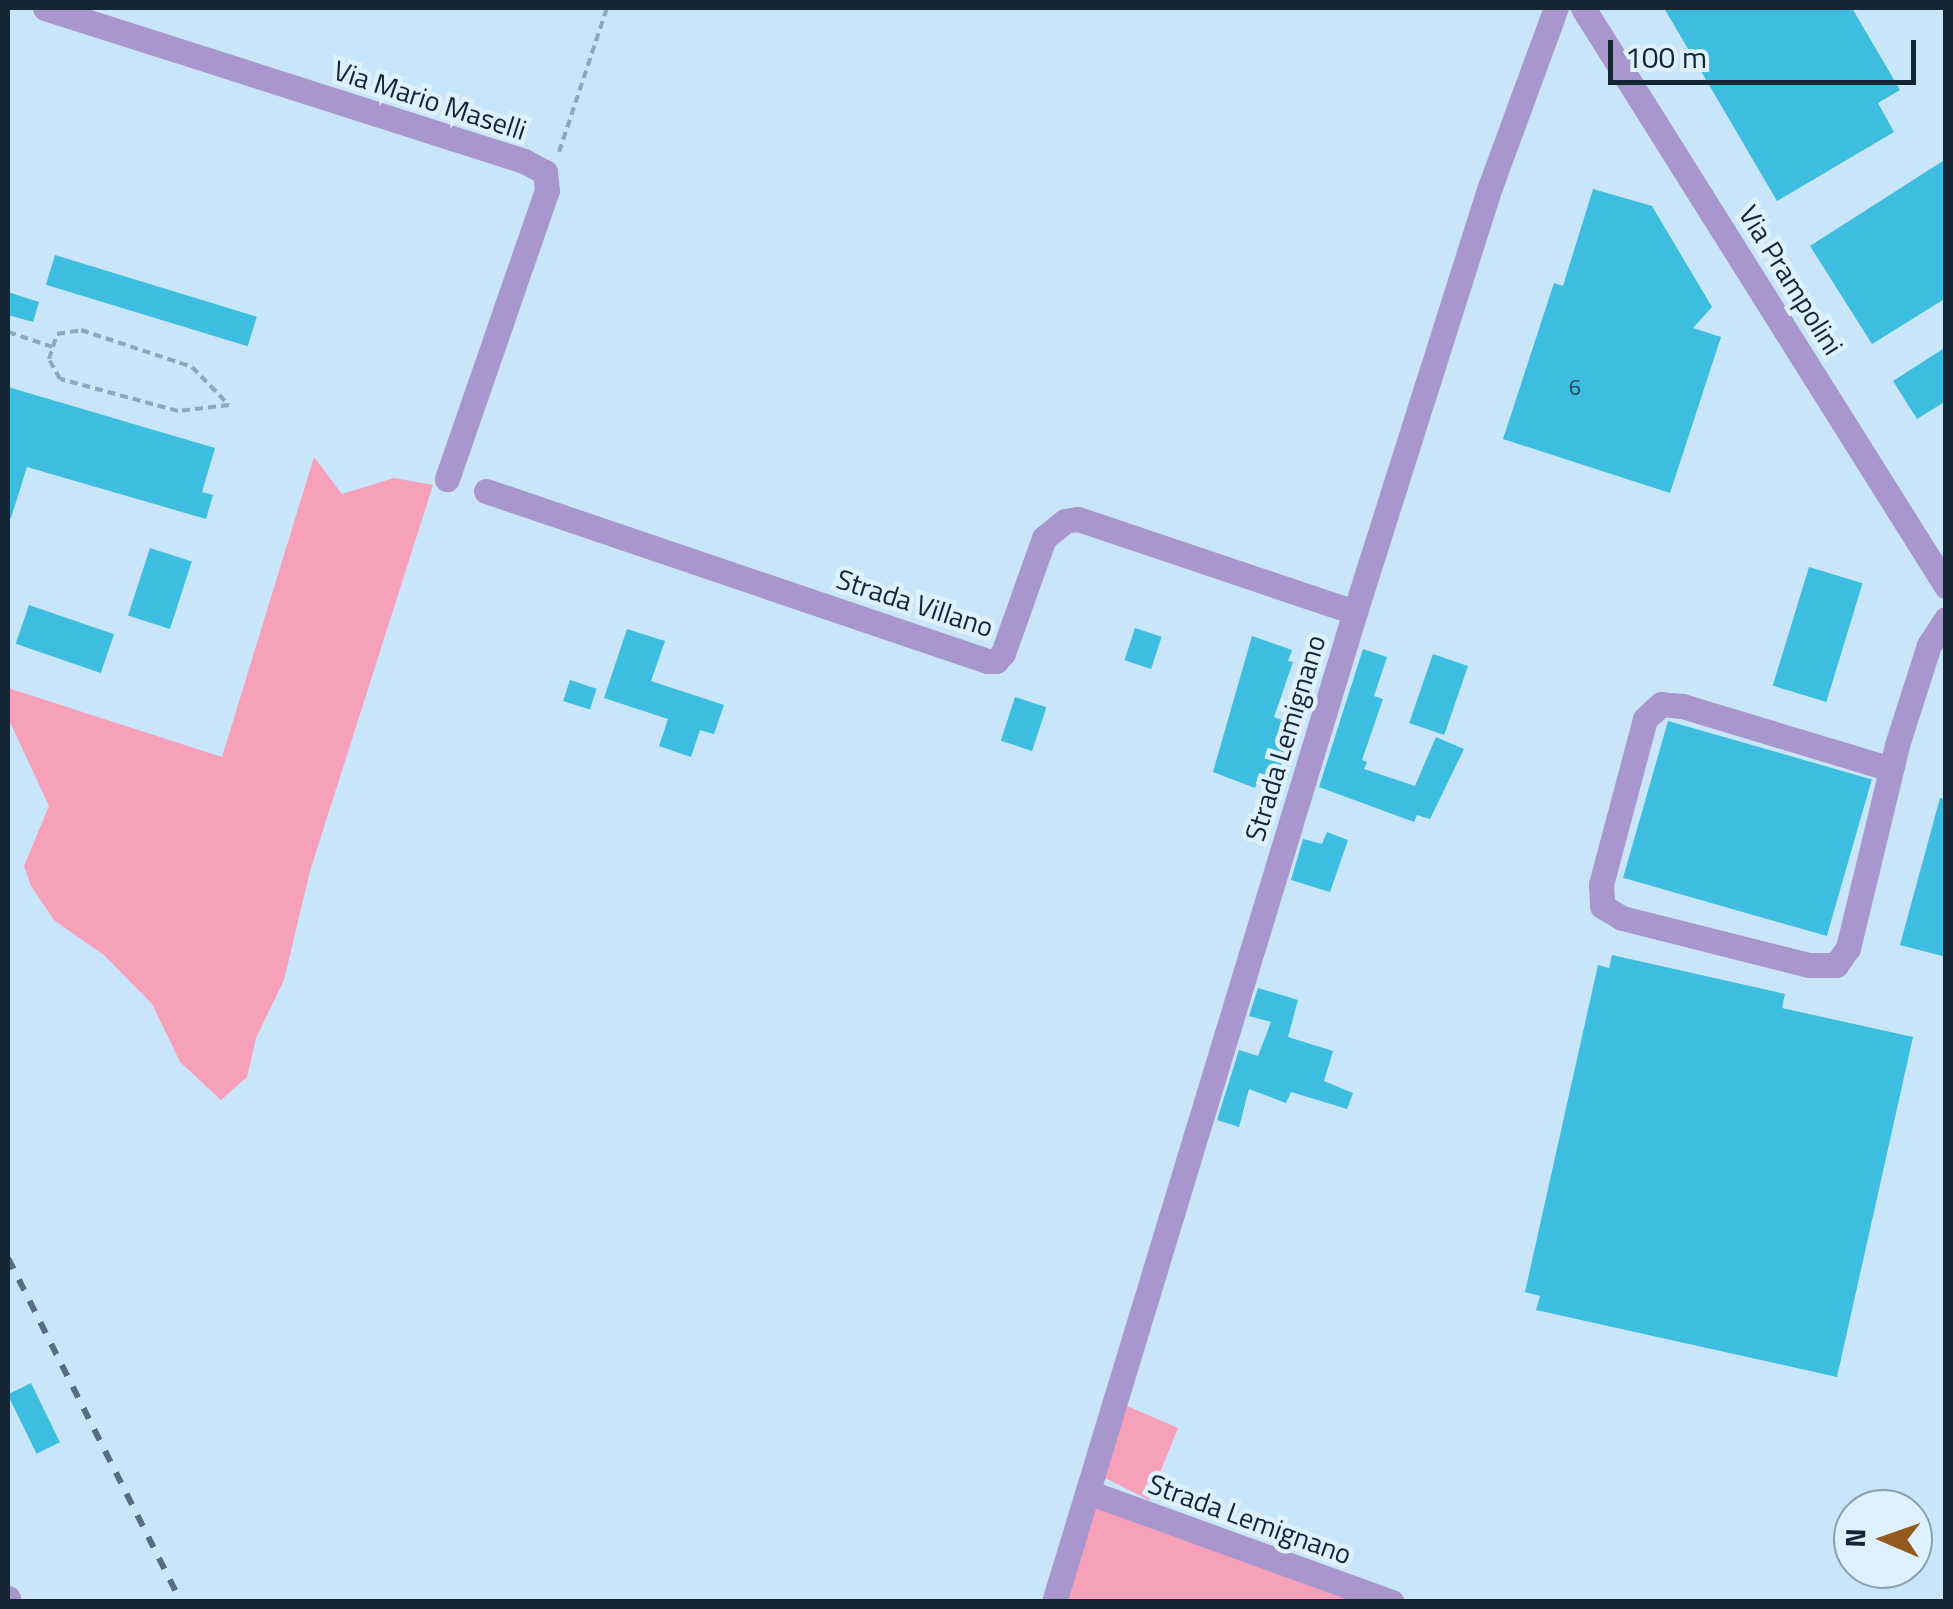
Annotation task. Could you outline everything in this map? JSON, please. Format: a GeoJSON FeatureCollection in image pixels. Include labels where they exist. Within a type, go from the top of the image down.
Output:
{"type":"FeatureCollection","features":[{"type":"Feature","properties":{"kind":"street","name":"Via Mario Maselli"},"geometry":{"type":"LineString","coordinates":[[44,8],[524,160],[545,172],[547,190],[447,478]]}},
{"type":"Feature","properties":{"kind":"street","name":"Strada Lemignano"},"geometry":{"type":"LineString","coordinates":[[1054,1602],[1355,612],[1490,187],[1556,8]]}},
{"type":"Feature","properties":{"kind":"street","name":"Via Prampolini"},"geometry":{"type":"LineString","coordinates":[[1583,8],[1946,586]]}},
{"type":"Feature","properties":{"kind":"street","name":"Strada Villano"},"geometry":{"type":"LineString","coordinates":[[486,491],[987,661],[996,662],[1004,654],[1044,538],[1066,521],[1078,519],[1355,612]]}},
{"type":"Feature","properties":{"kind":"street"},"geometry":{"type":"LineString","coordinates":[[1891,770],[1682,706],[1661,704],[1645,718],[1601,884],[1602,906],[1622,918],[1809,964],[1836,966],[1848,948],[1891,770],[1929,646],[1946,619]]}},
{"type":"Feature","properties":{"kind":"street","name":"Strada Lemignano"},"geometry":{"type":"LineString","coordinates":[[1088,1492],[1392,1602]]}},
{"type":"Feature","properties":{"kind":"path"},"geometry":{"type":"LineString","coordinates":[[545,172],[556,160],[607,8]]}},
{"type":"Feature","properties":{"kind":"path"},"geometry":{"type":"LineString","coordinates":[[80,330],[166,355],[192,367],[229,406],[178,410],[60,379],[49,359],[53,347],[57,334],[80,330]]}},
{"type":"Feature","properties":{"kind":"path"},"geometry":{"type":"LineString","coordinates":[[8,332],[53,347]]}},
{"type":"Feature","properties":{"kind":"shaded area"},"geometry":{"type":"Polygon","coordinates":[[[314,457],[342,494],[394,478],[433,485],[310,871],[284,980],[256,1038],[247,1077],[221,1100],[180,1062],[152,1004],[105,956],[54,920],[31,886],[24,866],[49,806],[8,718],[8,688],[222,757],[314,457]]]}},
{"type":"Feature","properties":{"kind":"shaded area"},"geometry":{"type":"Polygon","coordinates":[[[1125,1405],[1178,1428],[1149,1500],[1101,1476],[1125,1405]]]}},
{"type":"Feature","properties":{"kind":"shaded area"},"geometry":{"type":"Polygon","coordinates":[[[1090,1502],[1364,1602],[1061,1602],[1090,1502]]]}},
{"type":"Feature","properties":{"kind":"building"},"geometry":{"type":"Polygon","coordinates":[[[1664,8],[1852,8],[1900,90],[1878,103],[1894,132],[1777,201],[1664,8]]]}},
{"type":"Feature","properties":{"kind":"building"},"geometry":{"type":"Polygon","coordinates":[[[1946,159],[1946,298],[1872,344],[1810,246],[1946,159]]]}},
{"type":"Feature","properties":{"kind":"building"},"geometry":{"type":"Polygon","coordinates":[[[1593,189],[1652,206],[1712,307],[1693,328],[1721,337],[1670,493],[1503,439],[1554,283],[1563,286],[1593,189]]]}},
{"type":"Feature","properties":{"kind":"building"},"geometry":{"type":"Polygon","coordinates":[[[55,255],[257,317],[248,346],[46,285],[55,255]]]}},
{"type":"Feature","properties":{"kind":"building"},"geometry":{"type":"Polygon","coordinates":[[[8,292],[39,302],[33,322],[8,315],[8,292]]]}},
{"type":"Feature","properties":{"kind":"building"},"geometry":{"type":"Polygon","coordinates":[[[1946,347],[1946,401],[1917,419],[1893,381],[1946,347]]]}},
{"type":"Feature","properties":{"kind":"building"},"geometry":{"type":"Polygon","coordinates":[[[8,387],[215,448],[202,492],[213,495],[206,519],[27,467],[8,518],[8,387]]]}},
{"type":"Feature","properties":{"kind":"building"},"geometry":{"type":"Polygon","coordinates":[[[150,548],[192,562],[170,629],[128,616],[150,548]]]}},
{"type":"Feature","properties":{"kind":"building"},"geometry":{"type":"Polygon","coordinates":[[[1809,567],[1863,583],[1826,702],[1773,686],[1809,567]]]}},
{"type":"Feature","properties":{"kind":"building"},"geometry":{"type":"Polygon","coordinates":[[[29,605],[114,634],[101,673],[16,644],[29,605]]]}},
{"type":"Feature","properties":{"kind":"building"},"geometry":{"type":"Polygon","coordinates":[[[1135,628],[1162,637],[1151,669],[1124,660],[1135,628]]]}},
{"type":"Feature","properties":{"kind":"building"},"geometry":{"type":"Polygon","coordinates":[[[627,629],[665,641],[651,681],[724,705],[714,734],[700,730],[691,757],[659,746],[668,719],[604,698],[627,629]]]}},
{"type":"Feature","properties":{"kind":"building"},"geometry":{"type":"Polygon","coordinates":[[[1252,636],[1292,650],[1288,661],[1293,662],[1274,717],[1289,723],[1284,737],[1298,743],[1287,781],[1261,774],[1255,788],[1213,772],[1252,636]]]}},
{"type":"Feature","properties":{"kind":"building"},"geometry":{"type":"Polygon","coordinates":[[[1363,649],[1387,657],[1374,696],[1383,699],[1362,760],[1367,762],[1364,769],[1415,786],[1436,737],[1464,749],[1430,819],[1417,815],[1414,822],[1319,787],[1363,649]]]}},
{"type":"Feature","properties":{"kind":"building"},"geometry":{"type":"Polygon","coordinates":[[[1433,654],[1468,666],[1444,735],[1409,723],[1433,654]]]}},
{"type":"Feature","properties":{"kind":"building"},"geometry":{"type":"Polygon","coordinates":[[[570,680],[597,689],[590,710],[563,701],[570,680]]]}},
{"type":"Feature","properties":{"kind":"building"},"geometry":{"type":"Polygon","coordinates":[[[1015,697],[1046,707],[1032,751],[1001,741],[1015,697]]]}},
{"type":"Feature","properties":{"kind":"building"},"geometry":{"type":"Polygon","coordinates":[[[1668,721],[1872,779],[1827,936],[1623,878],[1668,721]]]}},
{"type":"Feature","properties":{"kind":"building"},"geometry":{"type":"Polygon","coordinates":[[[1940,798],[1946,799],[1946,957],[1900,945],[1940,798]]]}},
{"type":"Feature","properties":{"kind":"building"},"geometry":{"type":"Polygon","coordinates":[[[1327,832],[1348,840],[1330,892],[1291,880],[1303,839],[1322,844],[1327,832]]]}},
{"type":"Feature","properties":{"kind":"building"},"geometry":{"type":"Polygon","coordinates":[[[1612,955],[1785,994],[1782,1008],[1913,1037],[1837,1377],[1536,1310],[1540,1296],[1525,1292],[1598,965],[1609,968],[1612,955]]]}},
{"type":"Feature","properties":{"kind":"building"},"geometry":{"type":"Polygon","coordinates":[[[1258,988],[1298,1000],[1288,1037],[1333,1051],[1324,1081],[1353,1093],[1347,1109],[1291,1092],[1286,1103],[1249,1089],[1239,1127],[1217,1120],[1239,1050],[1258,1056],[1271,1022],[1249,1016],[1258,988]]]}},
{"type":"Feature","properties":{"kind":"building"},"geometry":{"type":"Polygon","coordinates":[[[31,1383],[60,1442],[37,1454],[8,1395],[31,1383]]]}},
{"type":"Feature","properties":{"kind":"railway"},"geometry":{"type":"LineString","coordinates":[[8,1258],[181,1602]]}}]}
